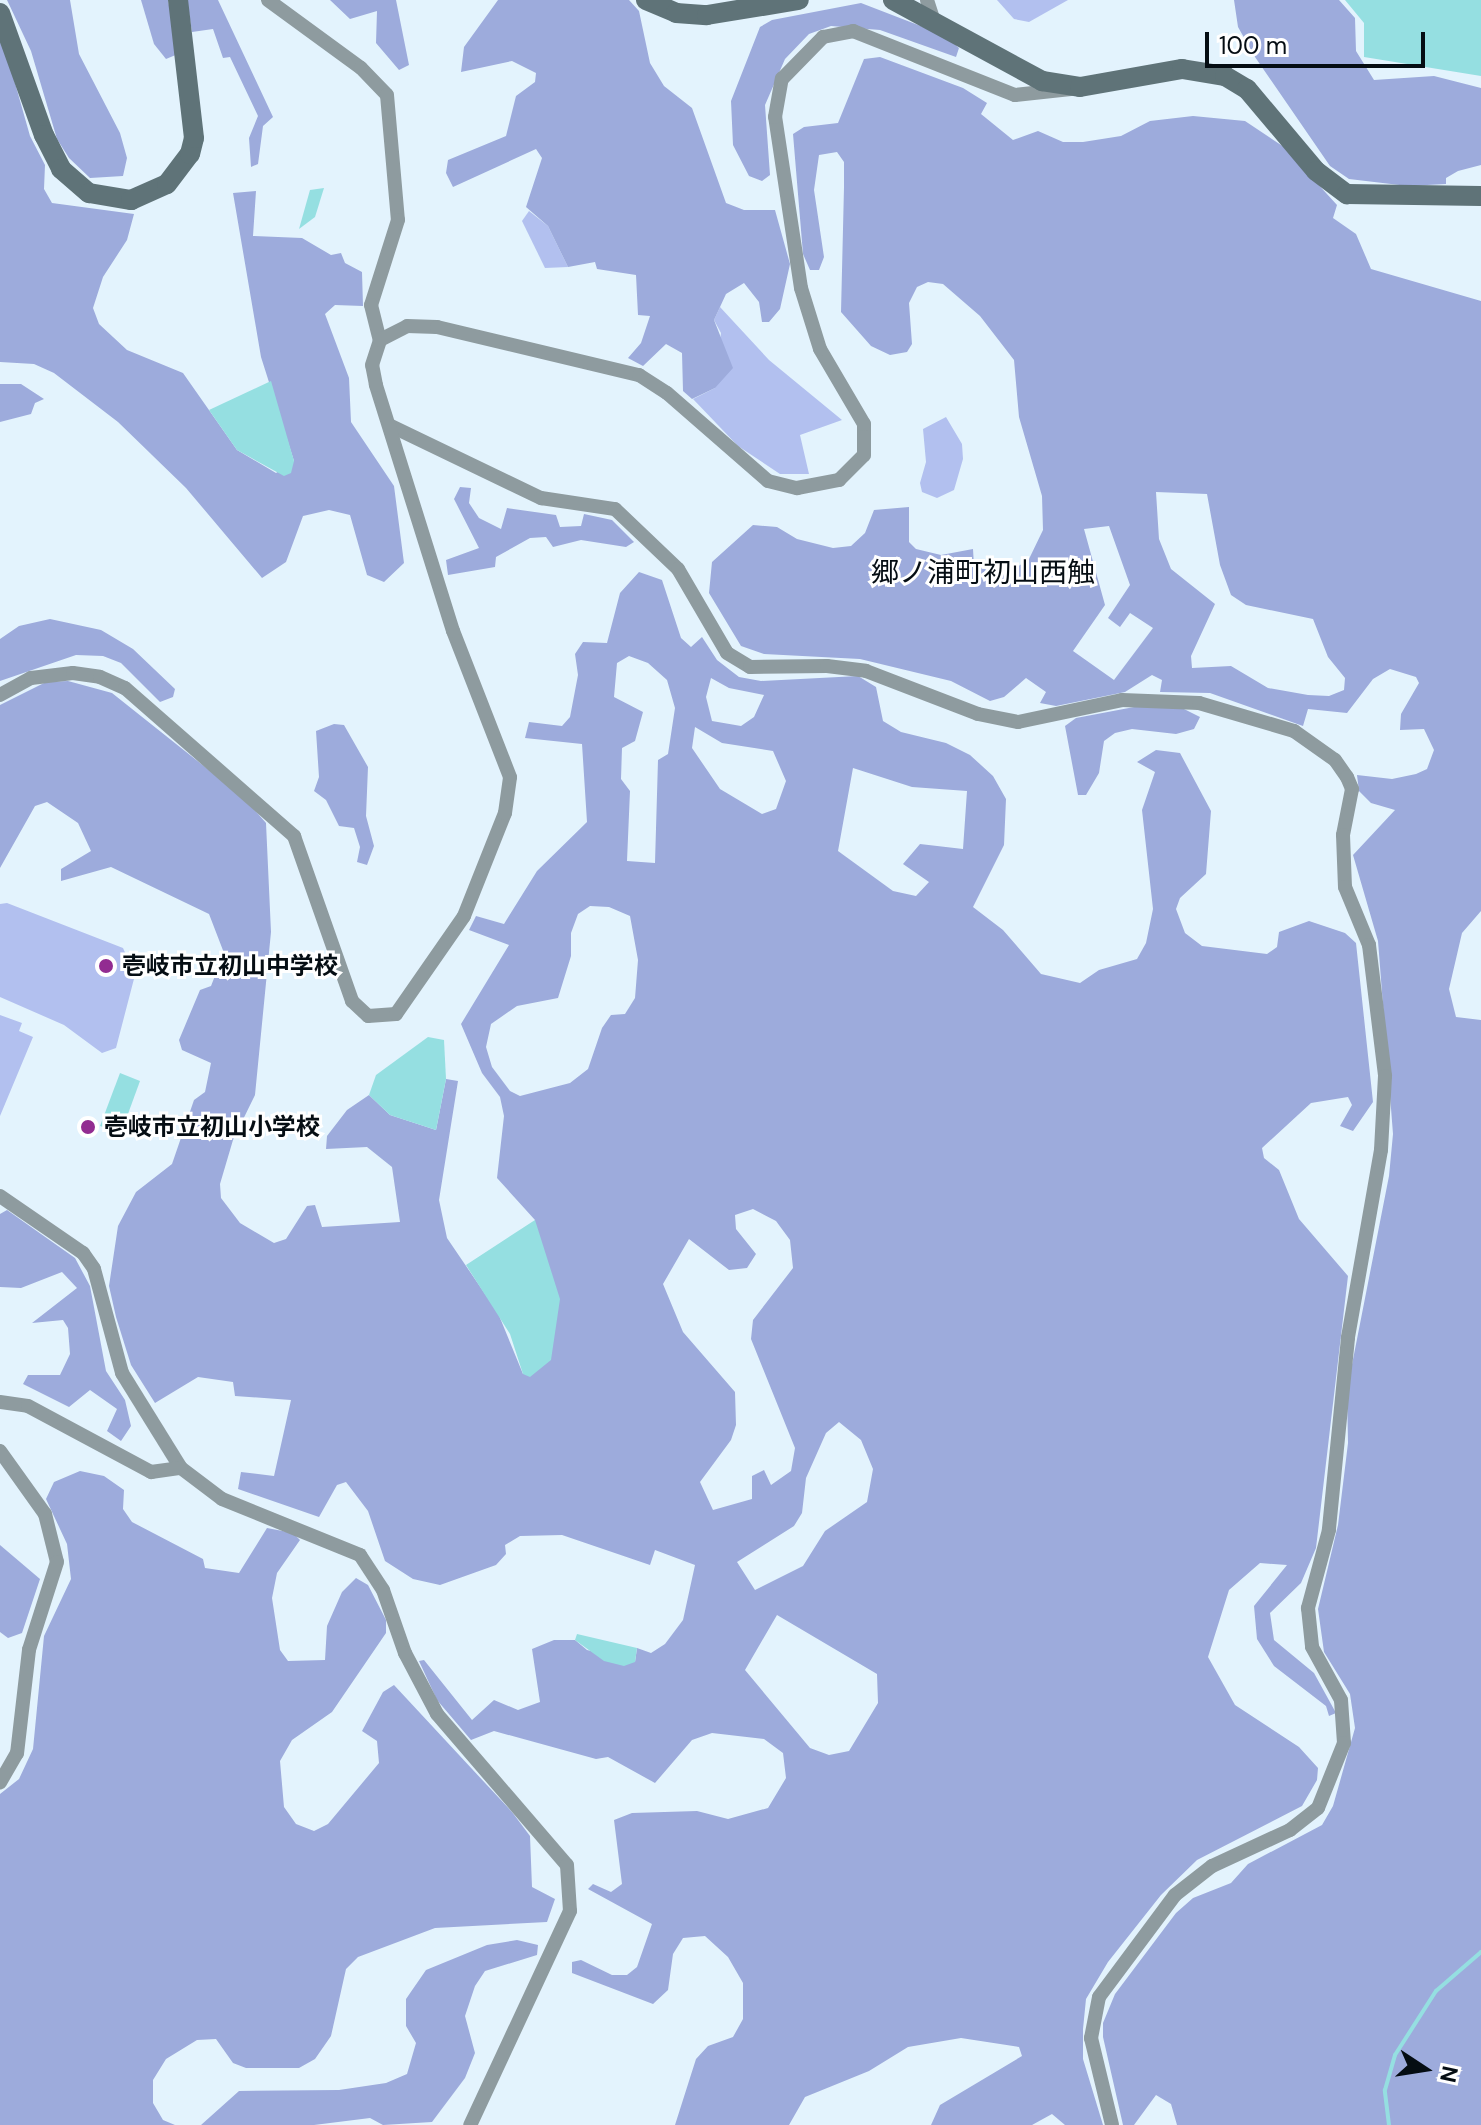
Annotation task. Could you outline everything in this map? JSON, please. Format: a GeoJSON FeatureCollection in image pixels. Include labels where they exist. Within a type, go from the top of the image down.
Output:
{"type":"FeatureCollection","features":[{"type":"Feature","properties":{"kind":"main road"},"geometry":{"type":"LineString","coordinates":[[0,13],[53,157],[89,193],[131,200],[167,184],[185,163],[194,138],[178,0]]}},
{"type":"Feature","properties":{"kind":"main road"},"geometry":{"type":"LineString","coordinates":[[646,0],[676,13],[707,15],[799,0]]}},
{"type":"Feature","properties":{"kind":"main road"},"geometry":{"type":"LineString","coordinates":[[893,0],[1024,76],[1080,87],[1182,69],[1211,71],[1247,89],[1316,171],[1347,194],[1481,196]]}},
{"type":"Feature","properties":{"kind":"street"},"geometry":{"type":"LineString","coordinates":[[0,695],[31,678],[73,673],[100,677],[125,688],[294,836],[352,1001],[368,1016],[396,1014],[464,916],[505,813],[510,777],[453,631],[372,365],[380,340],[371,305],[398,220],[387,95],[361,68],[268,0]]}},
{"type":"Feature","properties":{"kind":"street"},"geometry":{"type":"LineString","coordinates":[[927,0],[934,22]]}},
{"type":"Feature","properties":{"kind":"street"},"geometry":{"type":"LineString","coordinates":[[380,340],[407,326],[437,327],[639,375],[667,393],[768,481],[797,488],[839,480],[864,455],[864,424],[820,349],[801,288],[775,117],[782,79],[794,61],[823,37],[853,31],[1015,95],[1080,87]]}},
{"type":"Feature","properties":{"kind":"street"},"geometry":{"type":"LineString","coordinates":[[389,425],[541,498],[615,509],[678,569],[727,653],[750,667],[827,666],[866,671],[978,714],[1018,722],[1122,700],[1199,703],[1294,731],[1335,760],[1347,777],[1352,789],[1343,835],[1345,887],[1369,945],[1385,1076],[1381,1150],[1348,1338],[1329,1530],[1308,1608],[1312,1647],[1341,1700],[1344,1743],[1318,1808],[1290,1830],[1212,1866],[1175,1895],[1099,1997],[1091,2038],[1112,2125]]}},
{"type":"Feature","properties":{"kind":"street"},"geometry":{"type":"LineString","coordinates":[[0,1196],[83,1253],[94,1269],[122,1373],[181,1468],[222,1499],[360,1555],[383,1590],[405,1653],[437,1714],[567,1865],[570,1911],[470,2125]]}},
{"type":"Feature","properties":{"kind":"street"},"geometry":{"type":"LineString","coordinates":[[0,1402],[28,1406],[151,1472],[181,1468]]}},
{"type":"Feature","properties":{"kind":"street"},"geometry":{"type":"LineString","coordinates":[[0,1451],[45,1514],[57,1562],[30,1642],[17,1753],[0,1782]]}},
{"type":"Feature","properties":{"kind":"shaded area"},"geometry":{"type":"Polygon","coordinates":[[[7,0],[70,0],[79,54],[120,133],[127,158],[123,176],[90,178],[69,158],[57,139],[31,51],[7,0]]]}},
{"type":"Feature","properties":{"kind":"shaded area"},"geometry":{"type":"Polygon","coordinates":[[[141,0],[168,0],[178,54],[166,59],[154,44],[141,0]]]}},
{"type":"Feature","properties":{"kind":"shaded area"},"geometry":{"type":"Polygon","coordinates":[[[187,0],[218,0],[273,117],[263,126],[258,164],[251,167],[249,138],[258,116],[230,57],[223,58],[213,29],[192,32],[187,0]]]}},
{"type":"Feature","properties":{"kind":"shaded area"},"geometry":{"type":"Polygon","coordinates":[[[330,0],[396,0],[409,65],[399,70],[376,43],[377,11],[350,19],[330,0]]]}},
{"type":"Feature","properties":{"kind":"shaded area"},"geometry":{"type":"Polygon","coordinates":[[[498,0],[629,0],[639,11],[650,63],[664,86],[692,108],[726,203],[744,210],[775,210],[790,264],[780,309],[769,322],[762,322],[759,302],[744,283],[726,294],[714,320],[733,368],[715,388],[692,399],[683,391],[682,353],[666,344],[643,366],[628,358],[641,343],[650,316],[638,315],[636,275],[597,269],[595,262],[568,267],[548,226],[526,207],[542,158],[536,149],[453,187],[446,173],[448,160],[506,136],[516,96],[535,82],[536,73],[512,61],[461,72],[464,47],[498,0]]]}},
{"type":"Feature","properties":{"kind":"shaded area"},"geometry":{"type":"Polygon","coordinates":[[[997,0],[1068,0],[1029,22],[1014,19],[997,0]]]}},
{"type":"Feature","properties":{"kind":"shaded area"},"geometry":{"type":"Polygon","coordinates":[[[1234,0],[1339,0],[1355,18],[1356,51],[1374,80],[1434,76],[1481,88],[1481,165],[1458,171],[1446,178],[1446,184],[1408,186],[1349,179],[1330,166],[1255,57],[1238,27],[1234,0]]]}},
{"type":"Feature","properties":{"kind":"shaded area"},"geometry":{"type":"Polygon","coordinates":[[[1345,0],[1481,0],[1481,76],[1364,57],[1364,23],[1345,0]]]}},
{"type":"Feature","properties":{"kind":"shaded area"},"geometry":{"type":"Polygon","coordinates":[[[861,3],[944,35],[959,48],[956,57],[880,30],[831,26],[809,34],[785,59],[765,105],[770,175],[762,181],[749,176],[733,145],[731,101],[760,27],[772,20],[861,3]]]}},
{"type":"Feature","properties":{"kind":"shaded area"},"geometry":{"type":"Polygon","coordinates":[[[0,30],[30,136],[45,165],[44,189],[52,203],[134,214],[127,240],[103,277],[93,308],[99,324],[127,350],[183,373],[237,450],[276,473],[294,461],[261,357],[233,193],[256,191],[253,236],[302,238],[331,255],[341,253],[345,263],[362,272],[363,306],[335,305],[325,314],[349,378],[351,422],[394,486],[404,563],[384,582],[367,575],[350,515],[329,510],[303,516],[286,562],[262,578],[186,488],[118,422],[54,373],[34,364],[0,362],[0,30]]]}},
{"type":"Feature","properties":{"kind":"shaded area"},"geometry":{"type":"Polygon","coordinates":[[[880,57],[963,88],[987,103],[981,114],[1013,140],[1038,131],[1063,142],[1083,142],[1121,136],[1150,121],[1193,116],[1245,121],[1284,147],[1337,205],[1333,218],[1356,234],[1371,269],[1481,301],[1481,911],[1462,933],[1449,989],[1456,1017],[1481,1020],[1481,2125],[1177,2125],[1171,2104],[1156,2095],[1134,2125],[1123,2125],[1103,2037],[1103,2023],[1115,1994],[1176,1913],[1193,1898],[1231,1883],[1248,1864],[1322,1825],[1333,1806],[1355,1728],[1350,1694],[1324,1652],[1318,1609],[1338,1525],[1348,1443],[1347,1390],[1389,1176],[1393,1134],[1378,941],[1353,855],[1395,810],[1371,803],[1359,791],[1357,775],[1392,779],[1427,769],[1434,750],[1424,729],[1400,730],[1401,714],[1419,683],[1416,677],[1390,669],[1373,679],[1347,713],[1308,709],[1303,726],[1210,693],[1160,692],[1162,680],[1152,675],[1125,692],[1056,706],[1040,703],[1046,692],[1026,678],[1004,697],[990,701],[951,681],[860,659],[764,654],[741,646],[709,593],[712,562],[753,525],[777,527],[797,539],[833,548],[851,546],[865,533],[874,510],[909,507],[909,542],[916,549],[941,555],[973,549],[974,566],[995,572],[1011,571],[1029,559],[1043,530],[1042,496],[1019,417],[1014,360],[980,316],[943,284],[928,282],[917,287],[909,303],[912,344],[907,352],[890,355],[871,346],[841,312],[844,162],[837,152],[819,155],[814,190],[824,257],[819,270],[810,270],[803,254],[793,134],[804,127],[838,123],[864,59],[880,57]],[[1156,492],[1159,539],[1171,569],[1215,604],[1191,656],[1192,668],[1231,666],[1268,688],[1308,695],[1329,696],[1344,690],[1345,678],[1328,657],[1313,619],[1246,605],[1231,595],[1220,565],[1207,494],[1156,492]],[[1109,526],[1084,529],[1105,605],[1073,651],[1114,680],[1153,628],[1130,613],[1120,627],[1108,618],[1130,585],[1109,526]]]}},
{"type":"Feature","properties":{"kind":"shaded area"},"geometry":{"type":"Polygon","coordinates":[[[324,188],[315,217],[299,229],[310,190],[324,188]]]}},
{"type":"Feature","properties":{"kind":"shaded area"},"geometry":{"type":"Polygon","coordinates":[[[529,211],[548,226],[568,267],[545,268],[522,221],[529,211]]]}},
{"type":"Feature","properties":{"kind":"shaded area"},"geometry":{"type":"Polygon","coordinates":[[[720,307],[769,360],[842,420],[800,435],[809,474],[780,474],[738,446],[693,399],[715,388],[721,333],[714,320],[720,307]]]}},
{"type":"Feature","properties":{"kind":"shaded area"},"geometry":{"type":"Polygon","coordinates":[[[271,381],[294,461],[291,473],[284,476],[237,450],[209,410],[271,381]]]}},
{"type":"Feature","properties":{"kind":"shaded area"},"geometry":{"type":"Polygon","coordinates":[[[0,384],[21,384],[44,399],[35,403],[31,414],[0,422],[0,384]]]}},
{"type":"Feature","properties":{"kind":"shaded area"},"geometry":{"type":"Polygon","coordinates":[[[946,417],[962,444],[963,459],[954,490],[937,498],[922,492],[920,483],[926,462],[923,429],[946,417]]]}},
{"type":"Feature","properties":{"kind":"shaded area"},"geometry":{"type":"Polygon","coordinates":[[[460,487],[471,488],[469,503],[479,518],[501,529],[507,508],[556,515],[560,527],[581,526],[584,514],[612,520],[634,542],[626,547],[581,540],[553,547],[546,537],[530,538],[496,557],[495,567],[448,575],[446,560],[479,548],[454,499],[460,487]]]}},
{"type":"Feature","properties":{"kind":"shaded area"},"geometry":{"type":"Polygon","coordinates":[[[639,572],[662,580],[681,638],[691,647],[702,637],[717,660],[739,677],[761,681],[858,676],[876,687],[883,721],[901,732],[946,743],[970,755],[993,776],[1006,799],[1004,845],[973,907],[1003,930],[1041,974],[1080,983],[1099,970],[1137,959],[1146,943],[1153,909],[1142,810],[1155,772],[1137,762],[1156,750],[1180,753],[1211,811],[1206,874],[1180,898],[1176,909],[1185,933],[1202,946],[1267,954],[1277,947],[1279,932],[1309,921],[1345,933],[1356,943],[1373,1102],[1353,1131],[1340,1126],[1352,1105],[1348,1097],[1311,1103],[1262,1148],[1264,1158],[1279,1170],[1299,1219],[1348,1276],[1316,1548],[1301,1583],[1270,1613],[1274,1640],[1314,1673],[1336,1713],[1329,1716],[1326,1706],[1274,1666],[1257,1639],[1254,1606],[1287,1565],[1260,1563],[1229,1590],[1208,1657],[1235,1705],[1299,1747],[1318,1768],[1317,1780],[1302,1806],[1197,1860],[1161,1895],[1108,1962],[1086,1999],[1083,2029],[1083,2059],[1103,2125],[1065,2125],[1052,2114],[1032,2125],[931,2125],[940,2105],[1022,2056],[1019,2047],[961,2038],[908,2047],[869,2071],[805,2097],[789,2125],[675,2125],[696,2059],[708,2046],[733,2037],[743,2019],[743,1983],[728,1957],[705,1936],[683,1938],[673,1954],[668,1990],[653,2004],[572,1973],[572,1962],[581,1960],[612,1975],[627,1975],[637,1967],[652,1924],[588,1889],[593,1884],[611,1892],[622,1884],[614,1820],[632,1813],[697,1811],[728,1819],[768,1808],[786,1778],[783,1753],[764,1739],[712,1733],[692,1740],[655,1783],[608,1757],[596,1759],[494,1731],[471,1740],[437,1700],[419,1661],[424,1660],[472,1720],[494,1700],[518,1710],[540,1702],[532,1649],[554,1640],[575,1640],[587,1650],[635,1662],[637,1648],[651,1653],[665,1644],[683,1620],[695,1565],[655,1550],[650,1565],[562,1535],[520,1536],[505,1545],[506,1554],[496,1565],[440,1585],[413,1579],[385,1561],[368,1511],[346,1482],[337,1485],[319,1517],[238,1489],[241,1472],[274,1476],[291,1400],[235,1396],[233,1382],[198,1377],[155,1403],[131,1365],[109,1286],[118,1226],[136,1192],[172,1164],[194,1100],[205,1092],[211,1063],[182,1050],[179,1040],[200,990],[211,986],[224,953],[209,914],[111,867],[61,881],[61,869],[91,851],[78,823],[47,802],[35,806],[0,868],[0,705],[46,682],[68,681],[112,693],[244,798],[266,823],[271,932],[255,1095],[233,1140],[220,1184],[221,1198],[240,1223],[274,1243],[286,1239],[307,1206],[315,1205],[322,1227],[400,1222],[392,1167],[367,1147],[326,1149],[327,1136],[347,1110],[369,1095],[390,1115],[436,1130],[446,1079],[458,1081],[439,1200],[447,1238],[498,1313],[523,1374],[535,1220],[497,1178],[504,1116],[500,1097],[482,1073],[461,1024],[509,945],[469,930],[476,916],[504,924],[537,871],[587,822],[582,744],[525,738],[529,722],[562,726],[570,717],[578,675],[575,654],[583,642],[607,643],[620,593],[639,572]],[[629,656],[617,663],[614,697],[643,712],[635,741],[622,748],[621,779],[630,791],[627,861],[655,863],[658,760],[668,754],[675,708],[667,680],[648,663],[629,656]],[[711,678],[706,697],[712,721],[741,726],[754,717],[764,695],[729,688],[711,678]],[[695,727],[692,748],[720,789],[762,814],[776,809],[786,781],[773,751],[722,743],[695,727]],[[853,768],[838,851],[893,891],[916,896],[929,882],[903,864],[920,844],[963,849],[967,791],[912,787],[853,768]],[[590,906],[578,914],[571,933],[571,956],[558,998],[517,1006],[491,1024],[486,1047],[492,1067],[510,1091],[520,1096],[570,1083],[588,1069],[602,1028],[611,1015],[625,1014],[635,998],[638,960],[630,916],[609,907],[590,906]],[[753,1209],[735,1215],[736,1229],[756,1254],[747,1268],[729,1270],[689,1239],[663,1284],[683,1332],[735,1392],[736,1425],[731,1440],[700,1482],[713,1510],[752,1499],[752,1476],[764,1470],[771,1485],[791,1471],[795,1448],[751,1339],[753,1320],[793,1268],[790,1240],[776,1221],[753,1209]],[[839,1422],[826,1433],[806,1478],[802,1513],[794,1526],[737,1562],[755,1590],[803,1566],[825,1531],[867,1502],[873,1469],[861,1440],[839,1422]],[[777,1615],[745,1670],[810,1748],[829,1755],[849,1751],[878,1703],[877,1674],[777,1615]]]}},
{"type":"Feature","properties":{"kind":"shaded area"},"geometry":{"type":"Polygon","coordinates":[[[50,619],[101,630],[133,649],[175,689],[173,697],[160,702],[121,663],[103,656],[76,655],[0,681],[0,639],[19,626],[50,619]]]}},
{"type":"Feature","properties":{"kind":"shaded area"},"geometry":{"type":"Polygon","coordinates":[[[1150,704],[1180,707],[1200,717],[1194,729],[1176,734],[1132,729],[1115,733],[1104,741],[1099,773],[1086,795],[1078,795],[1065,726],[1076,718],[1150,704]]]}},
{"type":"Feature","properties":{"kind":"shaded area"},"geometry":{"type":"Polygon","coordinates":[[[334,724],[344,725],[368,767],[366,816],[374,846],[367,865],[357,862],[360,847],[354,828],[339,826],[326,800],[314,791],[319,777],[316,731],[334,724]]]}},
{"type":"Feature","properties":{"kind":"shaded area"},"geometry":{"type":"Polygon","coordinates":[[[7,903],[123,948],[135,975],[116,1048],[102,1053],[64,1025],[0,997],[0,904],[7,903]]]}},
{"type":"Feature","properties":{"kind":"shaded area"},"geometry":{"type":"Polygon","coordinates":[[[0,1015],[22,1023],[19,1031],[33,1037],[0,1116],[0,1015]]]}},
{"type":"Feature","properties":{"kind":"shaded area"},"geometry":{"type":"Polygon","coordinates":[[[428,1037],[444,1040],[446,1079],[436,1130],[390,1115],[369,1095],[376,1075],[428,1037]]]}},
{"type":"Feature","properties":{"kind":"shaded area"},"geometry":{"type":"Polygon","coordinates":[[[120,1073],[140,1081],[121,1133],[100,1126],[120,1073]]]}},
{"type":"Feature","properties":{"kind":"shaded area"},"geometry":{"type":"Polygon","coordinates":[[[7,1210],[75,1258],[90,1286],[106,1371],[125,1400],[131,1426],[121,1441],[107,1431],[117,1409],[90,1390],[69,1407],[23,1384],[28,1375],[60,1375],[70,1354],[68,1328],[63,1320],[32,1323],[77,1288],[62,1272],[21,1288],[0,1287],[0,1214],[7,1210]]]}},
{"type":"Feature","properties":{"kind":"shaded area"},"geometry":{"type":"Polygon","coordinates":[[[535,1220],[560,1299],[551,1360],[530,1377],[523,1374],[510,1334],[466,1265],[535,1220]]]}},
{"type":"Feature","properties":{"kind":"shaded area"},"geometry":{"type":"Polygon","coordinates":[[[80,1471],[104,1476],[124,1490],[123,1509],[132,1522],[203,1559],[205,1568],[239,1573],[267,1528],[293,1533],[300,1540],[277,1573],[272,1598],[280,1650],[288,1661],[325,1660],[327,1626],[342,1592],[356,1578],[368,1585],[386,1620],[386,1633],[332,1712],[292,1740],[280,1761],[284,1807],[296,1824],[314,1831],[328,1824],[379,1763],[377,1741],[362,1731],[383,1692],[394,1685],[512,1812],[530,1836],[532,1887],[555,1899],[547,1922],[435,1928],[358,1957],[346,1969],[331,2036],[315,2059],[299,2068],[246,2068],[233,2063],[216,2039],[197,2040],[166,2059],[153,2080],[153,2103],[163,2120],[175,2125],[0,2125],[0,1794],[19,1779],[33,1749],[44,1636],[71,1579],[67,1544],[46,1499],[54,1482],[80,1471]]]}},
{"type":"Feature","properties":{"kind":"shaded area"},"geometry":{"type":"Polygon","coordinates":[[[0,1545],[40,1579],[22,1633],[8,1638],[0,1632],[0,1545]]]}},
{"type":"Feature","properties":{"kind":"shaded area"},"geometry":{"type":"Polygon","coordinates":[[[577,1634],[637,1648],[635,1662],[624,1666],[604,1661],[575,1640],[577,1634]]]}},
{"type":"Feature","properties":{"kind":"shaded area"},"geometry":{"type":"Polygon","coordinates":[[[517,1940],[538,1945],[537,1955],[485,1971],[475,1986],[465,2016],[475,2053],[465,2078],[432,2122],[383,2125],[370,2118],[314,2125],[201,2125],[239,2091],[339,2090],[386,2083],[407,2074],[416,2043],[406,2026],[406,1999],[426,1970],[487,1945],[517,1940]]]}},
{"type":"Feature","properties":{"kind":"waterway"},"geometry":{"type":"LineString","coordinates":[[1389,2125],[1385,2090],[1395,2055],[1436,1991],[1481,1952]]}},
{"type":"Feature","properties":{"kind":"place","name":"壱岐市立初山中学校"},"geometry":{"type":"Point","coordinates":[106,966]}},
{"type":"Feature","properties":{"kind":"place","name":"壱岐市立初山小学校"},"geometry":{"type":"Point","coordinates":[88,1127]}},
{"type":"Feature","properties":{"kind":"district","name":"郷ノ浦町初山西触"},"geometry":{"type":"Point","coordinates":[983,573]}}]}
